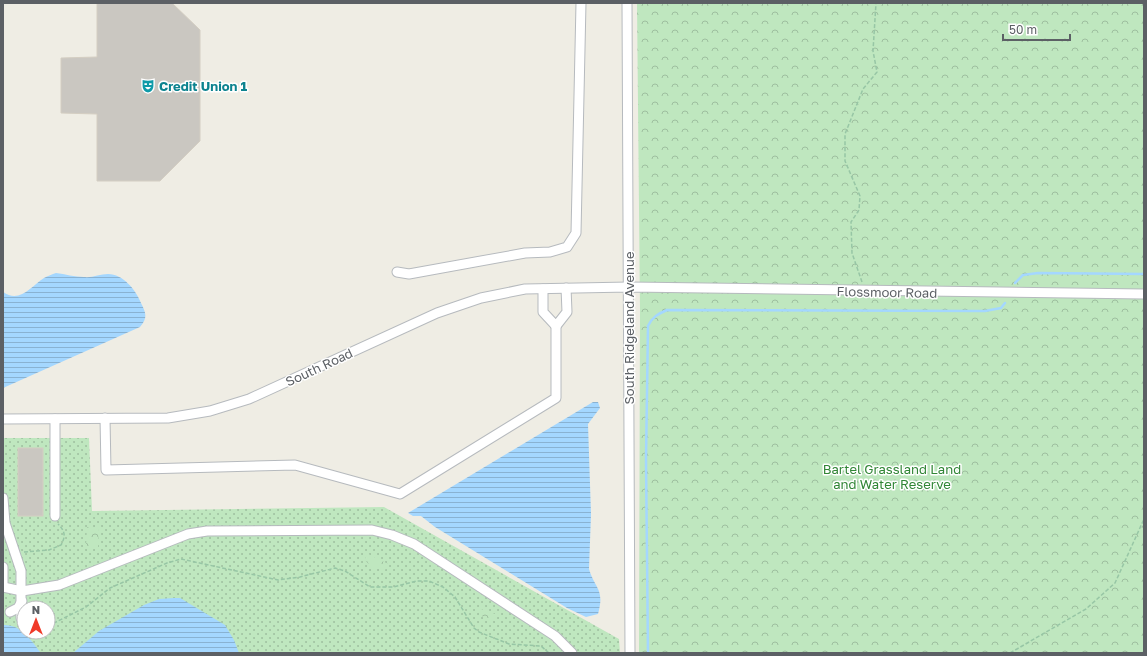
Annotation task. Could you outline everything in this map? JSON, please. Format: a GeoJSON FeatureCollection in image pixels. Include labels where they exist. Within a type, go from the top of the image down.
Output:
{"type":"FeatureCollection","features":[{"type":"Feature","properties":{"kind":"street"},"geometry":{"type":"LineString","coordinates":[[397,272],[409,274],[525,253],[550,252],[567,247],[576,233],[581,3]]}},
{"type":"Feature","properties":{"kind":"street","name":"South Ridgeland Avenue"},"geometry":{"type":"LineString","coordinates":[[627,3],[630,653]]}},
{"type":"Feature","properties":{"kind":"street","name":"South Road"},"geometry":{"type":"LineString","coordinates":[[3,420],[168,418],[210,411],[249,399],[437,313],[481,298],[526,289],[629,287]]}},
{"type":"Feature","properties":{"kind":"street","name":"Flossmoor Road"},"geometry":{"type":"LineString","coordinates":[[629,287],[865,292],[1144,294]]}},
{"type":"Feature","properties":{"kind":"street"},"geometry":{"type":"LineString","coordinates":[[543,288],[543,312],[556,326]]}},
{"type":"Feature","properties":{"kind":"street"},"geometry":{"type":"LineString","coordinates":[[105,418],[106,470],[294,465],[400,494],[556,398],[556,326],[567,312],[566,288]]}},
{"type":"Feature","properties":{"kind":"street"},"geometry":{"type":"LineString","coordinates":[[55,419],[55,516]]}},
{"type":"Feature","properties":{"kind":"street"},"geometry":{"type":"LineString","coordinates":[[3,498],[5,523],[22,571],[22,600]]}},
{"type":"Feature","properties":{"kind":"street"},"geometry":{"type":"LineString","coordinates":[[3,592],[22,591],[59,585],[188,534],[207,531],[372,530],[392,535],[414,544],[555,636],[572,653]]}},
{"type":"Feature","properties":{"kind":"street"},"geometry":{"type":"LineString","coordinates":[[3,568],[3,587],[22,591]]}},
{"type":"Feature","properties":{"kind":"street"},"geometry":{"type":"LineString","coordinates":[[10,612],[16,609]]}},
{"type":"Feature","properties":{"kind":"path"},"geometry":{"type":"LineString","coordinates":[[865,292],[852,253],[851,222],[859,210],[860,196],[846,161],[845,134],[863,89],[877,72],[873,51],[876,3]]}},
{"type":"Feature","properties":{"kind":"path"},"geometry":{"type":"LineString","coordinates":[[16,553],[49,550],[61,545],[64,534],[63,528],[56,521],[55,516]]}},
{"type":"Feature","properties":{"kind":"path"},"geometry":{"type":"LineString","coordinates":[[1010,653],[1086,609],[1115,583],[1144,519]]}},
{"type":"Feature","properties":{"kind":"path"},"geometry":{"type":"LineString","coordinates":[[56,622],[86,607],[110,588],[167,563],[181,559],[278,580],[300,577],[335,568],[345,571],[370,586],[393,587],[417,581],[429,580],[443,587],[455,597],[474,628],[479,632],[509,644],[542,646],[549,653]]}},
{"type":"Feature","properties":{"kind":"green space","name":"Bartel Grassland Land and Water Reserve"},"geometry":{"type":"Polygon","coordinates":[[[637,3],[1144,3],[1144,653],[639,653],[640,310],[637,3]]]}},
{"type":"Feature","properties":{"kind":"green space"},"geometry":{"type":"Polygon","coordinates":[[[3,438],[89,438],[92,511],[384,507],[619,639],[620,653],[3,653],[3,438]]]}},
{"type":"Feature","properties":{"kind":"green space"},"geometry":{"type":"Polygon","coordinates":[[[87,527],[99,528],[98,548],[86,547],[87,527]]]}},
{"type":"Feature","properties":{"kind":"green space"},"geometry":{"type":"Polygon","coordinates":[[[368,554],[388,564],[387,569],[380,569],[368,564],[365,558],[368,554]]]}},
{"type":"Feature","properties":{"kind":"green space"},"geometry":{"type":"Polygon","coordinates":[[[481,609],[495,614],[495,619],[489,620],[480,615],[479,612],[481,609]]]}},
{"type":"Feature","properties":{"kind":"water"},"geometry":{"type":"Polygon","coordinates":[[[56,273],[81,277],[108,274],[119,277],[132,288],[139,298],[145,313],[144,321],[140,327],[3,388],[3,292],[9,295],[20,295],[44,278],[56,273]]]}},
{"type":"Feature","properties":{"kind":"water"},"geometry":{"type":"Polygon","coordinates":[[[593,402],[598,402],[600,408],[588,424],[591,514],[589,569],[600,594],[598,614],[586,617],[567,608],[435,527],[421,516],[413,516],[408,513],[593,402]]]}},
{"type":"Feature","properties":{"kind":"water"},"geometry":{"type":"Polygon","coordinates":[[[180,598],[225,625],[234,640],[239,653],[73,653],[99,631],[144,605],[159,599],[180,598]]]}},
{"type":"Feature","properties":{"kind":"water"},"geometry":{"type":"Polygon","coordinates":[[[3,625],[9,625],[16,628],[16,640],[31,640],[41,653],[3,653],[3,625]]]}},
{"type":"Feature","properties":{"kind":"building","name":"Credit Union 1"},"geometry":{"type":"Polygon","coordinates":[[[97,3],[172,3],[200,30],[200,141],[160,181],[97,181],[97,114],[61,113],[61,58],[97,57],[97,3]]]}},
{"type":"Feature","properties":{"kind":"building"},"geometry":{"type":"Polygon","coordinates":[[[18,448],[43,448],[43,516],[18,516],[18,448]]]}},
{"type":"Feature","properties":{"kind":"waterway"},"geometry":{"type":"LineString","coordinates":[[1015,283],[1023,275],[1038,273],[1144,274]]}},
{"type":"Feature","properties":{"kind":"waterway"},"geometry":{"type":"LineString","coordinates":[[648,653],[646,459],[648,326],[653,318],[667,310],[985,311],[1001,308],[1005,303]]}},
{"type":"Feature","properties":{"kind":"place","name":"Credit Union 1"},"geometry":{"type":"Point","coordinates":[148,86]}}]}
